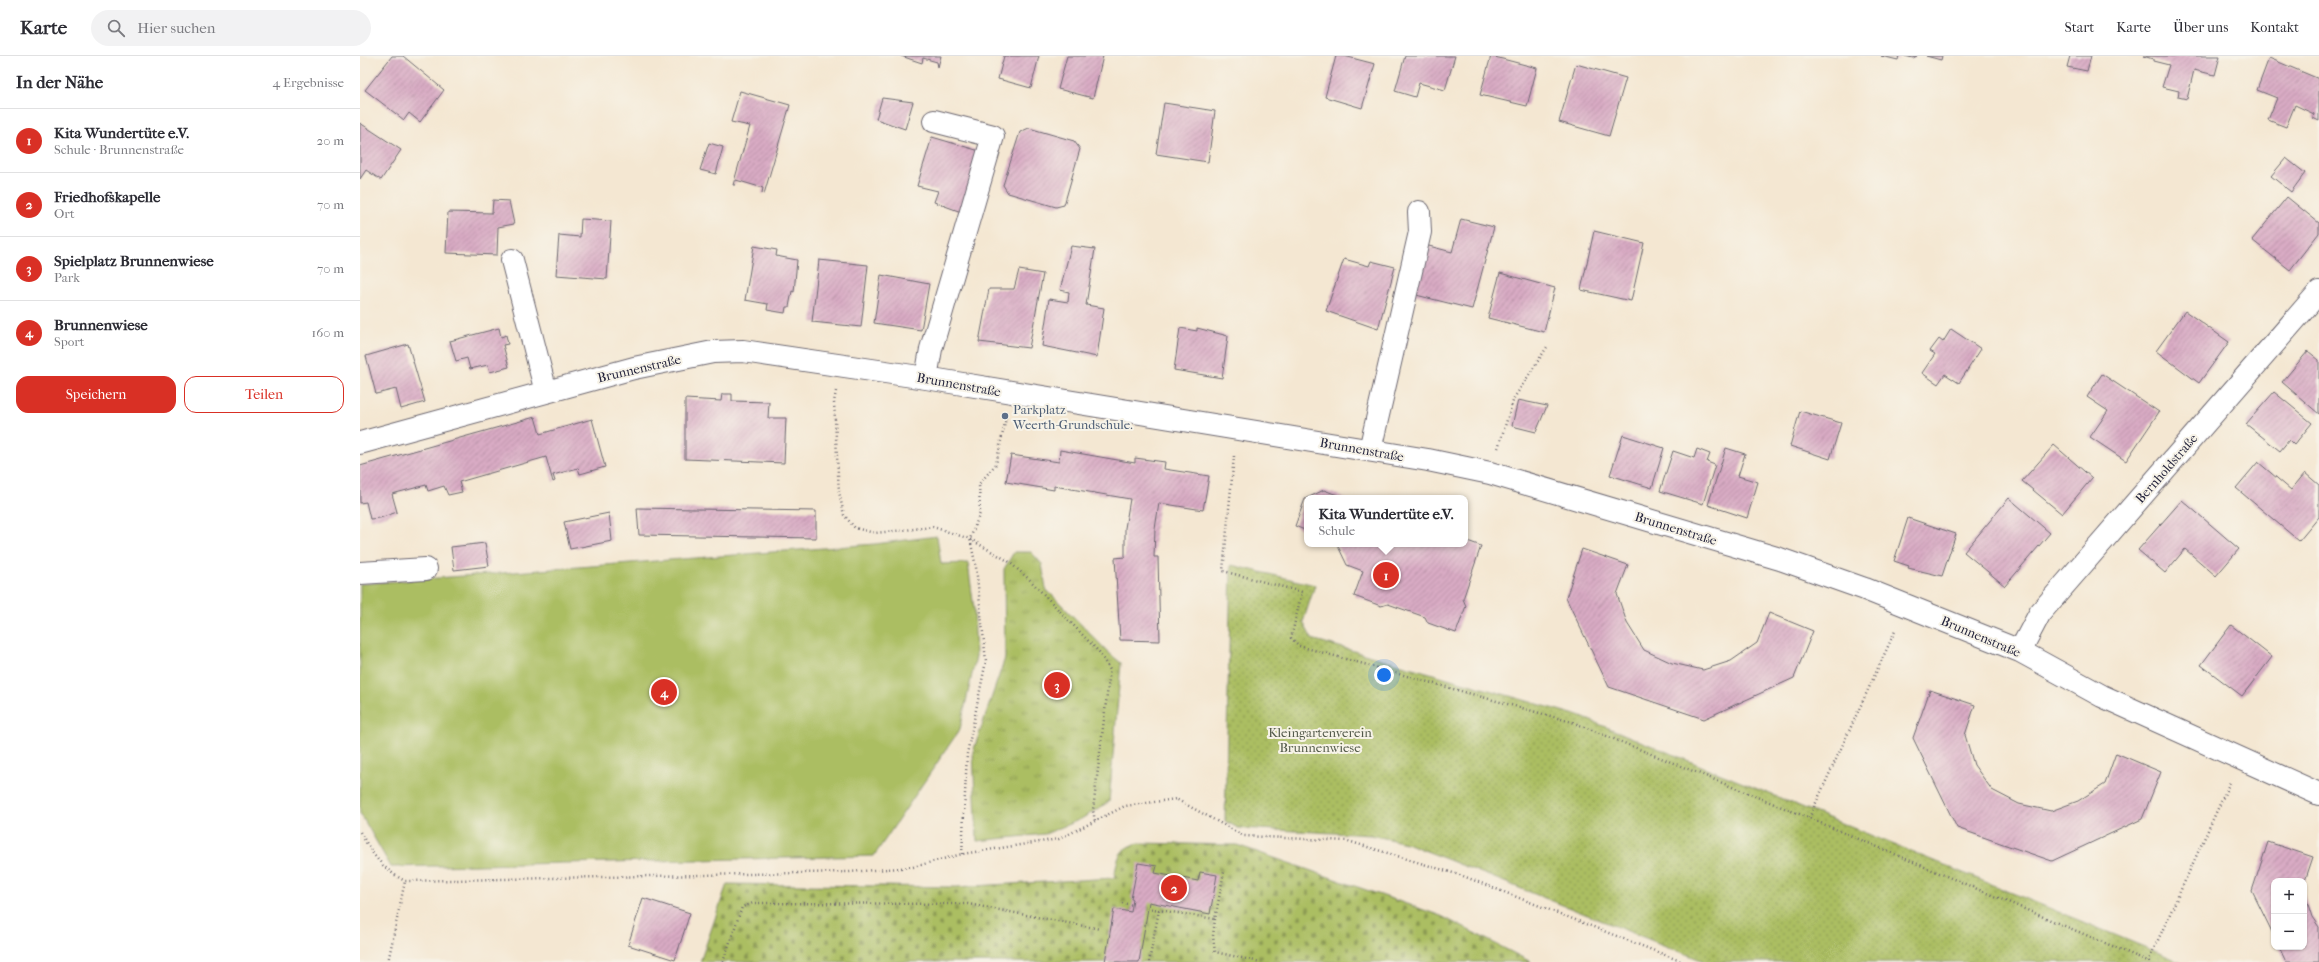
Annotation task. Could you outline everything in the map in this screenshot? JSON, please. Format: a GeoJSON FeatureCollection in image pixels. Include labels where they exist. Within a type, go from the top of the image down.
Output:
{"type":"FeatureCollection","features":[{"type":"Feature","properties":{"kind":"street"},"geometry":{"type":"LineString","coordinates":[[926,378],[931,349],[993,136],[934,121]]}},
{"type":"Feature","properties":{"kind":"street"},"geometry":{"type":"LineString","coordinates":[[1370,450],[1420,232],[1419,212]]}},
{"type":"Feature","properties":{"kind":"street"},"geometry":{"type":"LineString","coordinates":[[512,260],[546,392]]}},
{"type":"Feature","properties":{"kind":"street","name":"Bernholdstraße"},"geometry":{"type":"LineString","coordinates":[[2020,651],[2040,613],[2319,292]]}},
{"type":"Feature","properties":{"kind":"street","name":"Brunnenstraße"},"geometry":{"type":"LineString","coordinates":[[360,443],[634,368],[714,352],[743,351],[926,378],[1370,450],[1490,473],[1817,571],[2020,651],[2102,696],[2319,794]]}},
{"type":"Feature","properties":{"kind":"street"},"geometry":{"type":"LineString","coordinates":[[360,573],[426,569]]}},
{"type":"Feature","properties":{"kind":"path"},"geometry":{"type":"LineString","coordinates":[[1490,473],[1514,398],[1547,347]]}},
{"type":"Feature","properties":{"kind":"path"},"geometry":{"type":"LineString","coordinates":[[839,366],[834,402],[839,492],[844,515],[855,528],[875,533],[932,527],[970,539],[1008,561],[1030,580],[1099,652],[1110,670],[1093,810],[1095,821]]}},
{"type":"Feature","properties":{"kind":"path"},"geometry":{"type":"LineString","coordinates":[[962,854],[967,754],[986,661],[976,566],[970,539],[980,513],[979,484],[996,464],[1013,393]]}},
{"type":"Feature","properties":{"kind":"path"},"geometry":{"type":"LineString","coordinates":[[1238,428],[1223,571],[1302,592],[1291,638],[1299,646],[1572,722],[1809,818],[2149,962],[2241,758]]}},
{"type":"Feature","properties":{"kind":"path"},"geometry":{"type":"LineString","coordinates":[[1809,818],[1906,605]]}},
{"type":"Feature","properties":{"kind":"path"},"geometry":{"type":"LineString","coordinates":[[360,832],[378,862],[390,872],[405,881],[849,872],[913,867],[962,854],[1059,838],[1125,806],[1176,799],[1244,836],[1348,842],[1463,876],[1683,962]]}},
{"type":"Feature","properties":{"kind":"path"},"geometry":{"type":"LineString","coordinates":[[1224,872],[1213,936],[1215,952],[1260,962]]}},
{"type":"Feature","properties":{"kind":"path"},"geometry":{"type":"LineString","coordinates":[[388,962],[405,881]]}},
{"type":"Feature","properties":{"kind":"path"},"geometry":{"type":"LineString","coordinates":[[722,962],[742,907],[753,903],[968,904],[1100,929]]}},
{"type":"Feature","properties":{"kind":"path"},"geometry":{"type":"LineString","coordinates":[[1122,903],[1132,905]]}},
{"type":"Feature","properties":{"kind":"path"},"geometry":{"type":"LineString","coordinates":[[1147,908],[1215,919]]}},
{"type":"Feature","properties":{"kind":"path"},"geometry":{"type":"LineString","coordinates":[[1149,962],[1159,910]]}},
{"type":"Feature","properties":{"kind":"green space"},"geometry":{"type":"Polygon","coordinates":[[[937,536],[941,564],[968,563],[974,609],[976,656],[960,729],[874,856],[391,867],[360,813],[360,584],[875,544],[937,536]]]}},
{"type":"Feature","properties":{"kind":"green space"},"geometry":{"type":"Polygon","coordinates":[[[1014,552],[1031,552],[1042,564],[1046,589],[1109,653],[1121,663],[1109,802],[1081,819],[1045,834],[977,841],[973,752],[1005,658],[1004,569],[1014,552]]]}},
{"type":"Feature","properties":{"kind":"green space","name":"Kleingartenverein Brunnenwiese"},"geometry":{"type":"Polygon","coordinates":[[[1231,565],[1315,585],[1303,622],[1312,639],[1579,716],[2181,962],[1706,962],[1406,843],[1371,835],[1238,828],[1225,821],[1231,565]]]}},
{"type":"Feature","properties":{"kind":"green space"},"geometry":{"type":"Polygon","coordinates":[[[1139,843],[1237,845],[1441,916],[1531,962],[700,962],[727,884],[956,887],[1114,878],[1118,860],[1122,851],[1139,843]]]}},
{"type":"Feature","properties":{"kind":"building"},"geometry":{"type":"Polygon","coordinates":[[[392,56],[403,56],[444,90],[420,122],[409,113],[404,120],[365,90],[392,56]]]}},
{"type":"Feature","properties":{"kind":"building"},"geometry":{"type":"Polygon","coordinates":[[[901,56],[941,56],[938,67],[937,62],[923,58],[922,63],[901,56]]]}},
{"type":"Feature","properties":{"kind":"building"},"geometry":{"type":"Polygon","coordinates":[[[1004,56],[1039,56],[1031,88],[998,79],[1004,56]]]}},
{"type":"Feature","properties":{"kind":"building"},"geometry":{"type":"Polygon","coordinates":[[[1067,56],[1103,56],[1093,98],[1058,89],[1067,56]]]}},
{"type":"Feature","properties":{"kind":"building"},"geometry":{"type":"Polygon","coordinates":[[[1336,56],[1344,56],[1375,64],[1362,108],[1325,97],[1336,56]]]}},
{"type":"Feature","properties":{"kind":"building"},"geometry":{"type":"Polygon","coordinates":[[[1405,56],[1455,56],[1445,90],[1419,83],[1415,97],[1395,91],[1405,56]]]}},
{"type":"Feature","properties":{"kind":"building"},"geometry":{"type":"Polygon","coordinates":[[[1491,56],[1537,68],[1527,106],[1480,95],[1491,56]]]}},
{"type":"Feature","properties":{"kind":"building"},"geometry":{"type":"Polygon","coordinates":[[[1881,56],[1899,56],[1898,60],[1881,56]]]}},
{"type":"Feature","properties":{"kind":"building"},"geometry":{"type":"Polygon","coordinates":[[[1905,56],[1917,56],[1913,58],[1905,56]]]}},
{"type":"Feature","properties":{"kind":"building"},"geometry":{"type":"Polygon","coordinates":[[[1926,56],[1942,56],[1941,60],[1926,56]]]}},
{"type":"Feature","properties":{"kind":"building"},"geometry":{"type":"Polygon","coordinates":[[[2070,56],[2091,56],[2087,71],[2067,67],[2070,56]]]}},
{"type":"Feature","properties":{"kind":"building"},"geometry":{"type":"Polygon","coordinates":[[[2143,56],[2220,56],[2215,75],[2194,70],[2187,99],[2178,97],[2179,91],[2162,87],[2169,65],[2153,61],[2153,59],[2143,56]]]}},
{"type":"Feature","properties":{"kind":"building"},"geometry":{"type":"Polygon","coordinates":[[[2269,58],[2319,79],[2319,121],[2313,118],[2314,114],[2295,105],[2286,127],[2268,120],[2277,98],[2257,90],[2269,58]]]}},
{"type":"Feature","properties":{"kind":"building"},"geometry":{"type":"Polygon","coordinates":[[[1576,64],[1626,78],[1609,136],[1559,122],[1576,64]]]}},
{"type":"Feature","properties":{"kind":"building"},"geometry":{"type":"Polygon","coordinates":[[[740,91],[790,105],[764,194],[762,193],[763,188],[736,180],[735,185],[733,185],[750,126],[731,122],[740,91]]]}},
{"type":"Feature","properties":{"kind":"building"},"geometry":{"type":"Polygon","coordinates":[[[882,98],[913,102],[905,129],[876,119],[882,98]]]}},
{"type":"Feature","properties":{"kind":"building"},"geometry":{"type":"Polygon","coordinates":[[[1164,103],[1215,111],[1208,162],[1156,154],[1164,103]]]}},
{"type":"Feature","properties":{"kind":"building"},"geometry":{"type":"Polygon","coordinates":[[[360,123],[401,150],[381,180],[366,170],[360,179],[360,123]]]}},
{"type":"Feature","properties":{"kind":"building"},"geometry":{"type":"Polygon","coordinates":[[[1029,128],[1074,141],[1080,149],[1064,205],[1056,207],[1008,193],[1003,185],[1020,132],[1029,128]]]}},
{"type":"Feature","properties":{"kind":"building"},"geometry":{"type":"Polygon","coordinates":[[[932,137],[983,152],[964,213],[934,202],[938,191],[917,186],[932,137]]]}},
{"type":"Feature","properties":{"kind":"building"},"geometry":{"type":"Polygon","coordinates":[[[709,143],[723,147],[716,174],[700,170],[709,143]]]}},
{"type":"Feature","properties":{"kind":"building"},"geometry":{"type":"Polygon","coordinates":[[[2286,158],[2305,173],[2291,192],[2271,176],[2286,158]]]}},
{"type":"Feature","properties":{"kind":"building"},"geometry":{"type":"Polygon","coordinates":[[[2287,197],[2319,223],[2319,233],[2290,270],[2252,240],[2287,197]]]}},
{"type":"Feature","properties":{"kind":"building"},"geometry":{"type":"Polygon","coordinates":[[[493,200],[509,201],[514,224],[498,227],[497,255],[446,253],[448,212],[492,213],[493,200]]]}},
{"type":"Feature","properties":{"kind":"building"},"geometry":{"type":"Polygon","coordinates":[[[581,219],[611,221],[607,279],[556,275],[559,235],[580,237],[581,219]]]}},
{"type":"Feature","properties":{"kind":"building"},"geometry":{"type":"Polygon","coordinates":[[[1461,219],[1494,227],[1472,309],[1412,294],[1425,245],[1452,252],[1461,219]]]}},
{"type":"Feature","properties":{"kind":"building"},"geometry":{"type":"Polygon","coordinates":[[[1594,231],[1644,243],[1631,301],[1581,290],[1594,231]]]}},
{"type":"Feature","properties":{"kind":"building"},"geometry":{"type":"Polygon","coordinates":[[[754,246],[777,250],[776,256],[797,260],[794,292],[792,291],[789,307],[786,307],[785,313],[767,310],[768,304],[745,300],[754,246]]]}},
{"type":"Feature","properties":{"kind":"building"},"geometry":{"type":"Polygon","coordinates":[[[1071,246],[1095,249],[1086,305],[1104,308],[1097,357],[1042,346],[1049,299],[1068,302],[1069,292],[1060,290],[1071,246]]]}},
{"type":"Feature","properties":{"kind":"building"},"geometry":{"type":"Polygon","coordinates":[[[1344,259],[1369,266],[1371,261],[1395,267],[1378,329],[1326,311],[1344,259]]]}},
{"type":"Feature","properties":{"kind":"building"},"geometry":{"type":"Polygon","coordinates":[[[819,260],[868,265],[861,327],[812,322],[819,260]]]}},
{"type":"Feature","properties":{"kind":"building"},"geometry":{"type":"Polygon","coordinates":[[[1019,270],[1043,274],[1029,348],[979,342],[989,289],[1014,289],[1019,270]]]}},
{"type":"Feature","properties":{"kind":"building"},"geometry":{"type":"Polygon","coordinates":[[[1500,273],[1555,288],[1544,332],[1488,318],[1500,273]]]}},
{"type":"Feature","properties":{"kind":"building"},"geometry":{"type":"Polygon","coordinates":[[[881,275],[929,284],[921,330],[874,323],[881,275]]]}},
{"type":"Feature","properties":{"kind":"building"},"geometry":{"type":"Polygon","coordinates":[[[2185,311],[2229,342],[2199,383],[2156,351],[2185,311]]]}},
{"type":"Feature","properties":{"kind":"building"},"geometry":{"type":"Polygon","coordinates":[[[499,328],[501,337],[506,335],[508,344],[503,345],[509,367],[490,372],[488,365],[470,369],[467,358],[456,361],[450,341],[499,328]]]}},
{"type":"Feature","properties":{"kind":"building"},"geometry":{"type":"Polygon","coordinates":[[[1180,328],[1197,331],[1197,328],[1228,336],[1222,378],[1174,370],[1180,328]]]}},
{"type":"Feature","properties":{"kind":"building"},"geometry":{"type":"Polygon","coordinates":[[[1951,329],[1981,349],[1959,383],[1945,374],[1938,384],[1922,373],[1935,354],[1930,351],[1939,339],[1943,342],[1951,329]]]}},
{"type":"Feature","properties":{"kind":"building"},"geometry":{"type":"Polygon","coordinates":[[[408,344],[425,402],[401,409],[396,389],[376,394],[366,356],[408,344]]]}},
{"type":"Feature","properties":{"kind":"building"},"geometry":{"type":"Polygon","coordinates":[[[2308,351],[2319,360],[2319,414],[2282,382],[2308,351]]]}},
{"type":"Feature","properties":{"kind":"building"},"geometry":{"type":"Polygon","coordinates":[[[2102,374],[2159,412],[2126,461],[2090,437],[2108,411],[2087,397],[2102,374]]]}},
{"type":"Feature","properties":{"kind":"building"},"geometry":{"type":"Polygon","coordinates":[[[2274,392],[2312,423],[2294,445],[2289,440],[2280,451],[2246,424],[2274,392]]]}},
{"type":"Feature","properties":{"kind":"building"},"geometry":{"type":"Polygon","coordinates":[[[722,394],[732,394],[732,401],[769,402],[768,418],[786,418],[784,463],[685,459],[685,399],[721,401],[722,394]]]}},
{"type":"Feature","properties":{"kind":"building"},"geometry":{"type":"Polygon","coordinates":[[[1518,400],[1547,406],[1536,432],[1512,426],[1518,400]]]}},
{"type":"Feature","properties":{"kind":"building"},"geometry":{"type":"Polygon","coordinates":[[[1800,411],[1841,423],[1830,459],[1790,446],[1800,411]]]}},
{"type":"Feature","properties":{"kind":"building"},"geometry":{"type":"Polygon","coordinates":[[[535,417],[540,434],[592,419],[605,467],[580,474],[578,468],[553,475],[555,481],[553,482],[546,457],[459,482],[462,492],[448,495],[444,486],[428,491],[426,485],[392,494],[397,512],[380,518],[370,519],[366,502],[360,503],[360,466],[535,417]]]}},
{"type":"Feature","properties":{"kind":"building"},"geometry":{"type":"Polygon","coordinates":[[[1623,435],[1664,448],[1652,488],[1610,475],[1623,435]]]}},
{"type":"Feature","properties":{"kind":"building"},"geometry":{"type":"Polygon","coordinates":[[[2054,445],[2092,478],[2062,514],[2022,481],[2054,445]]]}},
{"type":"Feature","properties":{"kind":"building"},"geometry":{"type":"Polygon","coordinates":[[[1726,448],[1745,454],[1738,476],[1758,482],[1747,518],[1708,505],[1726,448]]]}},
{"type":"Feature","properties":{"kind":"building"},"geometry":{"type":"Polygon","coordinates":[[[1697,449],[1710,454],[1707,462],[1715,465],[1703,504],[1660,491],[1673,451],[1694,458],[1697,449]]]}},
{"type":"Feature","properties":{"kind":"building"},"geometry":{"type":"Polygon","coordinates":[[[1060,450],[1135,463],[1135,458],[1165,462],[1164,469],[1209,476],[1203,510],[1159,503],[1155,529],[1154,557],[1158,557],[1160,641],[1120,640],[1115,558],[1125,557],[1125,528],[1130,499],[1054,486],[1054,490],[1006,482],[1011,455],[1059,462],[1060,450]]]}},
{"type":"Feature","properties":{"kind":"building"},"geometry":{"type":"Polygon","coordinates":[[[2258,462],[2291,490],[2305,473],[2319,485],[2319,517],[2299,541],[2236,488],[2258,462]]]}},
{"type":"Feature","properties":{"kind":"building"},"geometry":{"type":"Polygon","coordinates":[[[1324,490],[1337,495],[1313,495],[1324,490]]]}},
{"type":"Feature","properties":{"kind":"building"},"geometry":{"type":"Polygon","coordinates":[[[2009,498],[2050,533],[2005,586],[1964,552],[2009,498]]]}},
{"type":"Feature","properties":{"kind":"building"},"geometry":{"type":"Polygon","coordinates":[[[2182,500],[2239,549],[2216,576],[2185,549],[2165,573],[2138,550],[2182,500]]]}},
{"type":"Feature","properties":{"kind":"building"},"geometry":{"type":"Polygon","coordinates":[[[1304,502],[1304,530],[1295,526],[1304,502]]]}},
{"type":"Feature","properties":{"kind":"building"},"geometry":{"type":"Polygon","coordinates":[[[637,508],[816,511],[816,538],[639,535],[637,508]]]}},
{"type":"Feature","properties":{"kind":"building"},"geometry":{"type":"Polygon","coordinates":[[[609,513],[612,541],[570,549],[564,522],[609,513]]]}},
{"type":"Feature","properties":{"kind":"building"},"geometry":{"type":"Polygon","coordinates":[[[1908,518],[1956,534],[1942,576],[1908,568],[1909,566],[1894,561],[1908,518]]]}},
{"type":"Feature","properties":{"kind":"building"},"geometry":{"type":"Polygon","coordinates":[[[1468,541],[1481,546],[1463,599],[1466,606],[1456,633],[1428,623],[1425,617],[1388,604],[1381,606],[1354,596],[1363,571],[1347,565],[1338,547],[1468,547],[1468,541]]]}},
{"type":"Feature","properties":{"kind":"building"},"geometry":{"type":"Polygon","coordinates":[[[485,543],[489,566],[454,570],[451,547],[485,543]]]}},
{"type":"Feature","properties":{"kind":"building"},"geometry":{"type":"Polygon","coordinates":[[[1582,549],[1628,565],[1617,594],[1627,623],[1644,650],[1672,663],[1703,670],[1731,661],[1757,643],[1769,613],[1813,631],[1794,678],[1704,719],[1609,687],[1566,598],[1582,549]]]}},
{"type":"Feature","properties":{"kind":"building"},"geometry":{"type":"Polygon","coordinates":[[[2231,625],[2272,657],[2242,696],[2201,665],[2231,625]]]}},
{"type":"Feature","properties":{"kind":"building"},"geometry":{"type":"Polygon","coordinates":[[[1930,690],[1975,705],[1965,735],[1974,765],[1992,790],[2019,804],[2051,811],[2078,801],[2105,784],[2116,753],[2161,772],[2142,819],[2052,861],[1957,828],[1913,738],[1930,690]]]}},
{"type":"Feature","properties":{"kind":"building"},"geometry":{"type":"Polygon","coordinates":[[[2268,842],[2313,857],[2306,878],[2271,878],[2271,930],[2252,891],[2268,842]]]}},
{"type":"Feature","properties":{"kind":"building"},"geometry":{"type":"Polygon","coordinates":[[[1138,863],[1157,866],[1155,873],[1198,881],[1200,872],[1217,875],[1210,914],[1149,902],[1139,962],[1105,962],[1114,909],[1131,912],[1133,899],[1131,899],[1138,863]]]}},
{"type":"Feature","properties":{"kind":"building"},"geometry":{"type":"Polygon","coordinates":[[[643,898],[690,913],[675,960],[628,945],[643,898]]]}},
{"type":"Feature","properties":{"kind":"building"},"geometry":{"type":"Polygon","coordinates":[[[2307,901],[2312,917],[2319,927],[2319,962],[2286,962],[2280,950],[2307,950],[2307,901]]]}},
{"type":"Feature","properties":{"kind":"place","name":"Parkplatz Weerth-Grundschule."},"geometry":{"type":"Point","coordinates":[1005,416]}},
{"type":"Feature","properties":{"kind":"place","name":"Kita Wundertüte e.V."},"geometry":{"type":"Point","coordinates":[1386,575]}},
{"type":"Feature","properties":{"kind":"place","name":"Spielplatz Brunnenwiese"},"geometry":{"type":"Point","coordinates":[1057,685]}},
{"type":"Feature","properties":{"kind":"place","name":"Brunnenwiese"},"geometry":{"type":"Point","coordinates":[664,692]}},
{"type":"Feature","properties":{"kind":"place","name":"Friedhofskapelle"},"geometry":{"type":"Point","coordinates":[1174,888]}}]}
